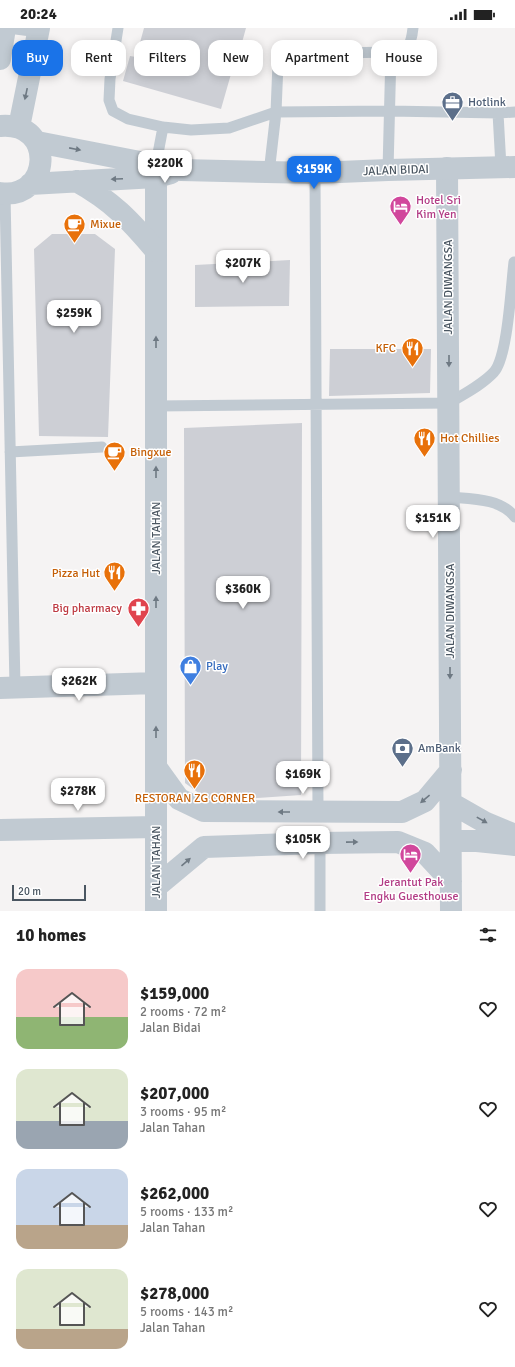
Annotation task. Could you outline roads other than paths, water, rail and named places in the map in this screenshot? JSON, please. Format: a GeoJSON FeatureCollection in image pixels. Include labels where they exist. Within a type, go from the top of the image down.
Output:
{"type":"FeatureCollection","features":[{"type":"Feature","properties":{"kind":"street"},"geometry":{"type":"LineString","coordinates":[[0,59],[5,28]]}},
{"type":"Feature","properties":{"kind":"street"},"geometry":{"type":"LineString","coordinates":[[3,193],[21,190],[30,184],[37,176],[41,164],[41,153],[37,142],[29,133],[10,126],[39,30]]}},
{"type":"Feature","properties":{"kind":"street"},"geometry":{"type":"LineString","coordinates":[[37,142],[156,170]]}},
{"type":"Feature","properties":{"kind":"street","name":"JALAN BIDAI"},"geometry":{"type":"LineString","coordinates":[[156,170],[315,173],[508,167]]}},
{"type":"Feature","properties":{"kind":"street","name":"JALAN DIWANGSA"},"geometry":{"type":"LineString","coordinates":[[448,168],[451,911]]}},
{"type":"Feature","properties":{"kind":"street"},"geometry":{"type":"LineString","coordinates":[[30,184],[76,181],[156,170]]}},
{"type":"Feature","properties":{"kind":"street","name":"JALAN TAHAN"},"geometry":{"type":"LineString","coordinates":[[156,170],[156,911]]}},
{"type":"Feature","properties":{"kind":"street"},"geometry":{"type":"LineString","coordinates":[[76,181],[96,193],[116,208],[136,227],[156,251]]}},
{"type":"Feature","properties":{"kind":"street"},"geometry":{"type":"LineString","coordinates":[[8,688],[156,682]]}},
{"type":"Feature","properties":{"kind":"street"},"geometry":{"type":"LineString","coordinates":[[156,767],[179,799],[204,811],[402,812],[425,801],[451,770]]}},
{"type":"Feature","properties":{"kind":"street"},"geometry":{"type":"LineString","coordinates":[[451,803],[486,823],[515,835]]}},
{"type":"Feature","properties":{"kind":"street"},"geometry":{"type":"LineString","coordinates":[[0,830],[156,827]]}},
{"type":"Feature","properties":{"kind":"street"},"geometry":{"type":"LineString","coordinates":[[451,841],[477,841],[515,845]]}},
{"type":"Feature","properties":{"kind":"street"},"geometry":{"type":"LineString","coordinates":[[156,888],[204,847],[320,843],[398,842],[425,853],[451,881]]}},
{"type":"Feature","properties":{"kind":"lane"},"geometry":{"type":"LineString","coordinates":[[8,28],[39,30]]}},
{"type":"Feature","properties":{"kind":"lane"},"geometry":{"type":"LineString","coordinates":[[118,28],[110,79],[109,100],[113,111],[128,119],[163,127],[191,130],[229,128],[276,112],[515,112]]}},
{"type":"Feature","properties":{"kind":"lane"},"geometry":{"type":"LineString","coordinates":[[411,40],[413,28]]}},
{"type":"Feature","properties":{"kind":"lane"},"geometry":{"type":"LineString","coordinates":[[269,172],[276,112],[278,63],[282,55],[371,52]]}},
{"type":"Feature","properties":{"kind":"lane"},"geometry":{"type":"LineString","coordinates":[[388,170],[390,76]]}},
{"type":"Feature","properties":{"kind":"lane"},"geometry":{"type":"LineString","coordinates":[[498,113],[508,167]]}},
{"type":"Feature","properties":{"kind":"lane"},"geometry":{"type":"LineString","coordinates":[[156,170],[163,127]]}},
{"type":"Feature","properties":{"kind":"lane"},"geometry":{"type":"LineString","coordinates":[[315,173],[318,812]]}},
{"type":"Feature","properties":{"kind":"lane"},"geometry":{"type":"LineString","coordinates":[[3,193],[10,452],[8,688]]}},
{"type":"Feature","properties":{"kind":"lane"},"geometry":{"type":"LineString","coordinates":[[156,406],[449,403],[495,372],[502,358],[507,328],[514,262]]}},
{"type":"Feature","properties":{"kind":"lane"},"geometry":{"type":"LineString","coordinates":[[10,452],[102,448]]}},
{"type":"Feature","properties":{"kind":"lane"},"geometry":{"type":"LineString","coordinates":[[450,497],[495,503],[511,511],[515,517]]}},
{"type":"Feature","properties":{"kind":"lane"},"geometry":{"type":"LineString","coordinates":[[320,843],[320,911]]}},
{"type":"Feature","properties":{"kind":"place","name":"Hotlink"},"geometry":{"type":"Point","coordinates":[452,122]}},
{"type":"Feature","properties":{"kind":"place","name":"Hotel Sri Kim Yen"},"geometry":{"type":"Point","coordinates":[400,226]}},
{"type":"Feature","properties":{"kind":"place","name":"Mixue"},"geometry":{"type":"Point","coordinates":[74,244]}},
{"type":"Feature","properties":{"kind":"place","name":"KFC"},"geometry":{"type":"Point","coordinates":[412,368]}},
{"type":"Feature","properties":{"kind":"place","name":"Hot Chillies"},"geometry":{"type":"Point","coordinates":[424,458]}},
{"type":"Feature","properties":{"kind":"place","name":"Bingxue"},"geometry":{"type":"Point","coordinates":[114,472]}},
{"type":"Feature","properties":{"kind":"place","name":"Pizza Hut"},"geometry":{"type":"Point","coordinates":[115,592]}},
{"type":"Feature","properties":{"kind":"place","name":"Big pharmacy"},"geometry":{"type":"Point","coordinates":[138,628]}},
{"type":"Feature","properties":{"kind":"place","name":"Play"},"geometry":{"type":"Point","coordinates":[190,686]}},
{"type":"Feature","properties":{"kind":"place","name":"AmBank"},"geometry":{"type":"Point","coordinates":[402,768]}},
{"type":"Feature","properties":{"kind":"place","name":"RESTORAN ZG CORNER"},"geometry":{"type":"Point","coordinates":[195,790]}},
{"type":"Feature","properties":{"kind":"place","name":"Jerantut Pak Engku Guesthouse"},"geometry":{"type":"Point","coordinates":[411,874]}}]}
